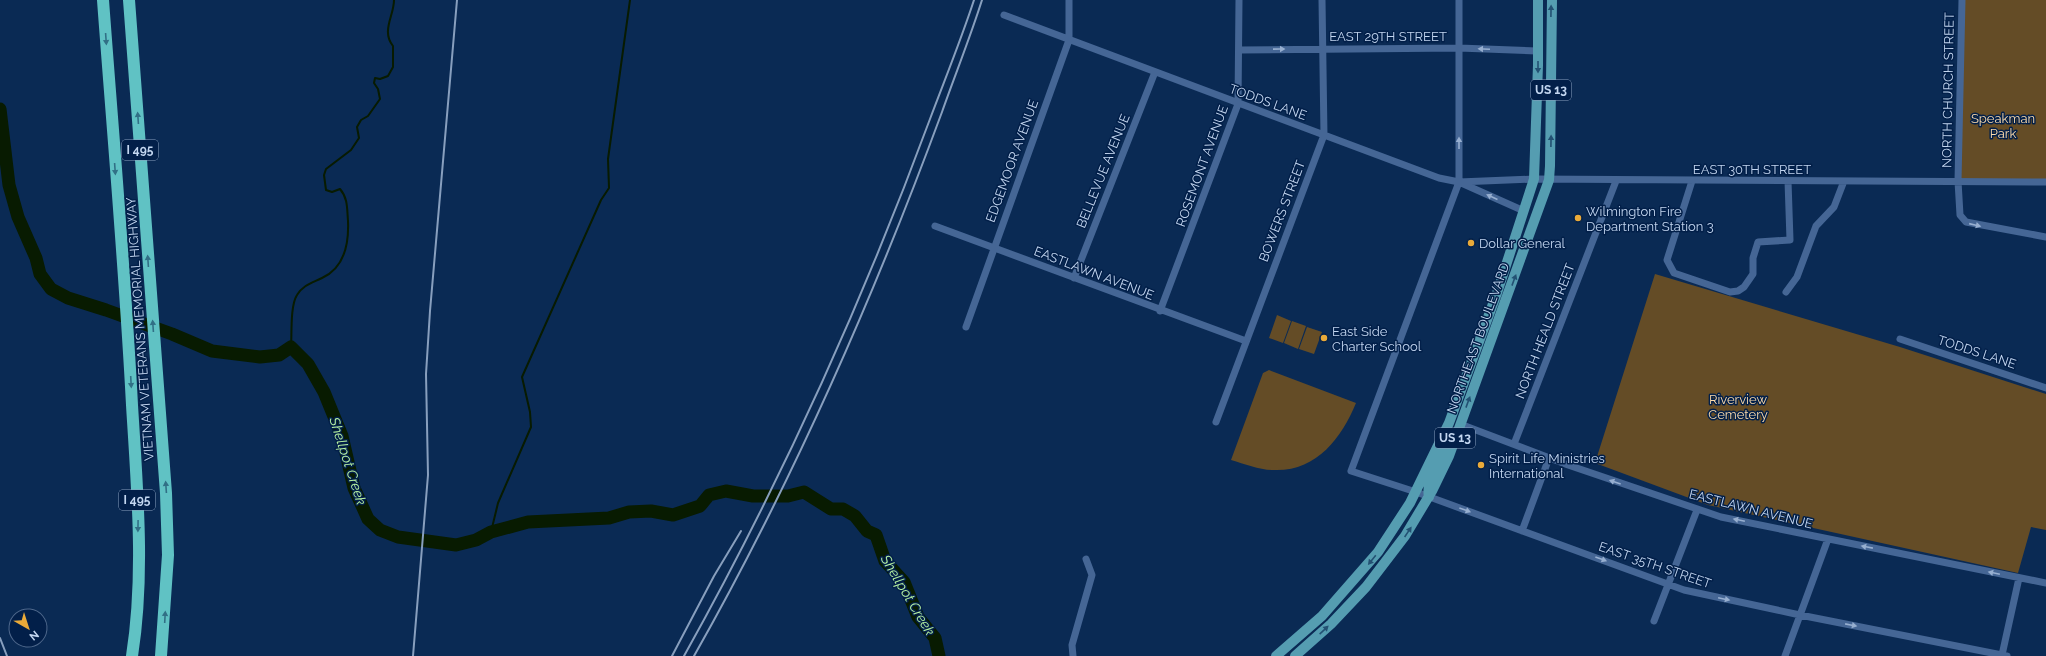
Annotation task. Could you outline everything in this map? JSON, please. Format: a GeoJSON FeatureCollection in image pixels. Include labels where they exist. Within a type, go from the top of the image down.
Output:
{"type":"FeatureCollection","features":[{"type":"Feature","properties":{"kind":"highway","name":"VIETNAM VETERANS MEMORIAL HIGHWAY"},"geometry":{"type":"LineString","coordinates":[[103,0],[129,343],[138,517],[137,626],[132,656]]}},
{"type":"Feature","properties":{"kind":"highway","name":"VIETNAM VETERANS MEMORIAL HIGHWAY"},"geometry":{"type":"LineString","coordinates":[[129,0],[166,493],[167,539],[161,656]]}},
{"type":"Feature","properties":{"kind":"main road","name":"US 13"},"geometry":{"type":"LineString","coordinates":[[1276,656],[1322,616],[1353,583],[1378,552],[1416,492],[1448,423],[1497,293],[1534,179],[1538,65],[1538,0]]}},
{"type":"Feature","properties":{"kind":"main road","name":"NORTHEAST BOULEVARD"},"geometry":{"type":"LineString","coordinates":[[1294,656],[1331,624],[1366,587],[1396,549],[1428,497],[1449,456],[1549,180],[1552,0]]}},
{"type":"Feature","properties":{"kind":"main road"},"geometry":{"type":"LineString","coordinates":[[1428,497],[1427,484],[1444,448],[1448,423]]}},
{"type":"Feature","properties":{"kind":"street","name":"EDGEMOOR AVENUE"},"geometry":{"type":"LineString","coordinates":[[966,327],[993,248],[1069,40],[1069,0]]}},
{"type":"Feature","properties":{"kind":"street","name":"ROSEMONT AVENUE"},"geometry":{"type":"LineString","coordinates":[[1160,311],[1238,104],[1240,50],[1239,0]]}},
{"type":"Feature","properties":{"kind":"street","name":"BOWERS STREET"},"geometry":{"type":"LineString","coordinates":[[1216,422],[1324,135],[1322,0]]}},
{"type":"Feature","properties":{"kind":"street"},"geometry":{"type":"LineString","coordinates":[[1459,0],[1459,182]]}},
{"type":"Feature","properties":{"kind":"street","name":"NORTH CHURCH STREET"},"geometry":{"type":"LineString","coordinates":[[1962,0],[1958,181],[1960,215],[1966,222],[2046,237]]}},
{"type":"Feature","properties":{"kind":"street","name":"TODDS LANE"},"geometry":{"type":"LineString","coordinates":[[1004,15],[1238,104],[1439,178],[1459,182],[1524,211]]}},
{"type":"Feature","properties":{"kind":"street","name":"EAST 29TH STREET"},"geometry":{"type":"LineString","coordinates":[[1240,50],[1459,48],[1537,51]]}},
{"type":"Feature","properties":{"kind":"street","name":"BELLEVUE AVENUE"},"geometry":{"type":"LineString","coordinates":[[1074,278],[1155,72]]}},
{"type":"Feature","properties":{"kind":"street","name":"EAST 30TH STREET"},"geometry":{"type":"LineString","coordinates":[[1459,182],[1534,179],[1616,181],[2046,182]]}},
{"type":"Feature","properties":{"kind":"street","name":"NORTH HEALD STREET"},"geometry":{"type":"LineString","coordinates":[[1514,444],[1616,181]]}},
{"type":"Feature","properties":{"kind":"street"},"geometry":{"type":"LineString","coordinates":[[1692,181],[1667,260],[1674,273],[1730,292],[1742,289],[1753,274],[1753,258],[1758,242],[1790,240],[1788,181]]}},
{"type":"Feature","properties":{"kind":"street"},"geometry":{"type":"LineString","coordinates":[[1786,292],[1797,277],[1816,226],[1834,207],[1844,181]]}},
{"type":"Feature","properties":{"kind":"street","name":"EAST 35TH STREET"},"geometry":{"type":"LineString","coordinates":[[1459,182],[1351,471],[1416,492],[1696,593],[2004,655]]}},
{"type":"Feature","properties":{"kind":"street","name":"EASTLAWN AVENUE"},"geometry":{"type":"LineString","coordinates":[[935,226],[1160,311],[1246,341]]}},
{"type":"Feature","properties":{"kind":"street","name":"TODDS LANE"},"geometry":{"type":"LineString","coordinates":[[1900,339],[2046,388]]}},
{"type":"Feature","properties":{"kind":"street","name":"EASTLAWN AVENUE"},"geometry":{"type":"LineString","coordinates":[[1460,424],[1549,458],[1697,510],[1828,539],[2046,583]]}},
{"type":"Feature","properties":{"kind":"street"},"geometry":{"type":"LineString","coordinates":[[1522,531],[1549,458]]}},
{"type":"Feature","properties":{"kind":"street"},"geometry":{"type":"LineString","coordinates":[[1654,621],[1697,510]]}},
{"type":"Feature","properties":{"kind":"street"},"geometry":{"type":"LineString","coordinates":[[1785,656],[1828,539]]}},
{"type":"Feature","properties":{"kind":"street"},"geometry":{"type":"LineString","coordinates":[[1073,656],[1072,645],[1092,575],[1086,559]]}},
{"type":"Feature","properties":{"kind":"street"},"geometry":{"type":"LineString","coordinates":[[2004,655],[2019,578]]}},
{"type":"Feature","properties":{"kind":"green space","name":"Speakman Park"},"geometry":{"type":"Polygon","coordinates":[[[1962,0],[2046,0],[2046,182],[1958,181],[1962,0]]]}},
{"type":"Feature","properties":{"kind":"green space","name":"Riverview Cemetery"},"geometry":{"type":"Polygon","coordinates":[[[1655,274],[1900,347],[2046,394],[2046,530],[2031,527],[2018,573],[1708,505],[1595,463],[1655,274]]]}},
{"type":"Feature","properties":{"kind":"green space"},"geometry":{"type":"Polygon","coordinates":[[[1277,315],[1291,321],[1283,343],[1269,338],[1277,315]]]}},
{"type":"Feature","properties":{"kind":"green space"},"geometry":{"type":"Polygon","coordinates":[[[1292,321],[1306,326],[1298,349],[1284,343],[1292,321]]]}},
{"type":"Feature","properties":{"kind":"green space"},"geometry":{"type":"Polygon","coordinates":[[[1307,327],[1322,332],[1314,354],[1299,349],[1307,327]]]}},
{"type":"Feature","properties":{"kind":"green space"},"geometry":{"type":"Polygon","coordinates":[[[1269,370],[1356,403],[1343,429],[1325,451],[1302,465],[1288,469],[1262,469],[1231,460],[1263,373],[1269,370]]]}},
{"type":"Feature","properties":{"kind":"waterway"},"geometry":{"type":"LineString","coordinates":[[291,347],[292,313],[297,295],[311,283],[329,274],[340,262],[344,254],[348,230],[346,200],[340,189],[332,192],[326,190],[324,175],[326,169],[351,150],[359,138],[357,127],[361,120],[368,116],[380,99],[378,89],[374,83],[375,78],[380,79],[388,76],[393,67],[393,46],[388,35],[388,29],[394,0]]}},
{"type":"Feature","properties":{"kind":"waterway"},"geometry":{"type":"LineString","coordinates":[[491,532],[498,503],[531,427],[530,412],[522,377],[601,200],[609,188],[608,159],[630,0]]}},
{"type":"Feature","properties":{"kind":"waterway","name":"Shellpot Creek"},"geometry":{"type":"LineString","coordinates":[[0,109],[9,185],[18,217],[36,258],[40,274],[51,289],[68,298],[172,334],[212,351],[260,357],[279,355],[291,347],[308,364],[324,392],[342,436],[354,488],[368,519],[380,530],[398,537],[456,545],[476,540],[491,532],[528,522],[609,518],[629,512],[651,511],[673,515],[700,506],[709,495],[726,491],[753,496],[788,496],[804,492],[831,509],[843,509],[855,516],[867,531],[876,535],[885,561],[904,582],[918,617],[935,638],[939,656]]}},
{"type":"Feature","properties":{"kind":"railway"},"geometry":{"type":"LineString","coordinates":[[413,656],[428,475],[426,374],[430,311],[457,0]]}},
{"type":"Feature","properties":{"kind":"railway"},"geometry":{"type":"LineString","coordinates":[[684,656],[753,525],[818,392],[848,324],[904,188],[974,0]]}},
{"type":"Feature","properties":{"kind":"railway"},"geometry":{"type":"LineString","coordinates":[[694,656],[730,591],[764,524],[829,389],[859,321],[916,182],[982,0]]}},
{"type":"Feature","properties":{"kind":"railway"},"geometry":{"type":"LineString","coordinates":[[672,656],[714,576],[741,531]]}},
{"type":"Feature","properties":{"kind":"railway"},"geometry":{"type":"LineString","coordinates":[[0,638],[7,656]]}},
{"type":"Feature","properties":{"kind":"place","name":"Wilmington Fire Department Station 3"},"geometry":{"type":"Point","coordinates":[1578,218]}},
{"type":"Feature","properties":{"kind":"place","name":"Dollar General"},"geometry":{"type":"Point","coordinates":[1471,243]}},
{"type":"Feature","properties":{"kind":"place","name":"East Side Charter School"},"geometry":{"type":"Point","coordinates":[1324,338]}},
{"type":"Feature","properties":{"kind":"place","name":"Spirit Life Ministries International"},"geometry":{"type":"Point","coordinates":[1481,465]}}]}
